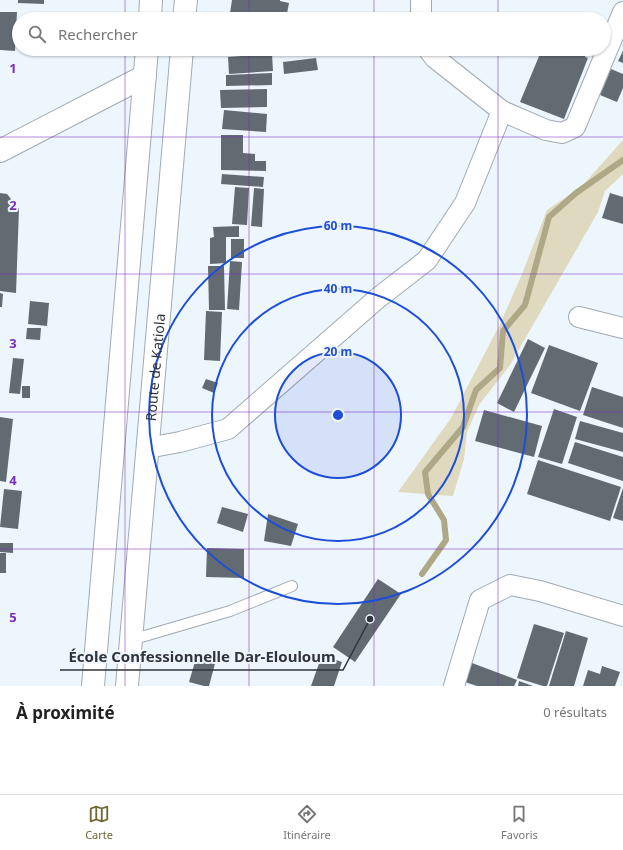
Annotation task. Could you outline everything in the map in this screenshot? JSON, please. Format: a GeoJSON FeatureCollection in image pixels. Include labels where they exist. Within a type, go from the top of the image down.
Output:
{"type":"FeatureCollection","features":[{"type":"Feature","properties":{"kind":"main road"},"geometry":{"type":"LineString","coordinates":[[150,12],[151,0]]}},
{"type":"Feature","properties":{"kind":"main road"},"geometry":{"type":"LineString","coordinates":[[185,12],[186,0]]}},
{"type":"Feature","properties":{"kind":"main road"},"geometry":{"type":"LineString","coordinates":[[93,686],[146,56]]}},
{"type":"Feature","properties":{"kind":"main road","name":"Route de Katiola"},"geometry":{"type":"LineString","coordinates":[[127,686],[181,56]]}},
{"type":"Feature","properties":{"kind":"main road"},"geometry":{"type":"LineString","coordinates":[[0,151],[145,76]]}},
{"type":"Feature","properties":{"kind":"street"},"geometry":{"type":"LineString","coordinates":[[421,0],[421,12]]}},
{"type":"Feature","properties":{"kind":"street"},"geometry":{"type":"LineString","coordinates":[[611,40],[623,12]]}},
{"type":"Feature","properties":{"kind":"street"},"geometry":{"type":"LineString","coordinates":[[433,56],[502,110],[546,130],[562,133],[574,127],[604,56]]}},
{"type":"Feature","properties":{"kind":"street"},"geometry":{"type":"LineString","coordinates":[[147,448],[180,442],[228,428],[378,298],[427,260],[465,203],[502,110]]}},
{"type":"Feature","properties":{"kind":"street"},"geometry":{"type":"LineString","coordinates":[[579,317],[623,328]]}},
{"type":"Feature","properties":{"kind":"street"},"geometry":{"type":"LineString","coordinates":[[454,686],[480,600],[510,585],[540,591],[623,616]]}},
{"type":"Feature","properties":{"kind":"lane"},"geometry":{"type":"LineString","coordinates":[[131,640],[230,612],[292,586]]}},
{"type":"Feature","properties":{"kind":"shaded area"},"geometry":{"type":"Polygon","coordinates":[[[623,140],[623,174],[605,191],[598,212],[510,365],[479,405],[467,432],[464,459],[453,496],[398,492],[451,418],[500,324],[522,274],[547,210],[582,186],[623,140]]]}},
{"type":"Feature","properties":{"kind":"building"},"geometry":{"type":"Polygon","coordinates":[[[18,0],[44,0],[44,4],[18,3],[18,0]]]}},
{"type":"Feature","properties":{"kind":"building"},"geometry":{"type":"Polygon","coordinates":[[[232,0],[280,0],[289,3],[287,12],[230,12],[232,0]]]}},
{"type":"Feature","properties":{"kind":"building"},"geometry":{"type":"Polygon","coordinates":[[[0,12],[12,12],[12,51],[0,50],[0,12]]]}},
{"type":"Feature","properties":{"kind":"building"},"geometry":{"type":"Polygon","coordinates":[[[623,51],[623,63],[618,61],[623,51]]]}},
{"type":"Feature","properties":{"kind":"building"},"geometry":{"type":"Polygon","coordinates":[[[272,56],[273,71],[229,74],[228,57],[272,56]]]}},
{"type":"Feature","properties":{"kind":"building"},"geometry":{"type":"Polygon","coordinates":[[[539,56],[585,56],[588,58],[564,119],[520,102],[539,56]]]}},
{"type":"Feature","properties":{"kind":"building"},"geometry":{"type":"Polygon","coordinates":[[[316,58],[318,70],[284,74],[283,62],[316,58]]]}},
{"type":"Feature","properties":{"kind":"building"},"geometry":{"type":"Polygon","coordinates":[[[611,69],[623,74],[623,88],[617,102],[600,95],[611,69]]]}},
{"type":"Feature","properties":{"kind":"building"},"geometry":{"type":"Polygon","coordinates":[[[272,73],[272,85],[226,86],[226,75],[272,73]]]}},
{"type":"Feature","properties":{"kind":"building"},"geometry":{"type":"Polygon","coordinates":[[[267,89],[267,107],[221,108],[220,90],[267,89]]]}},
{"type":"Feature","properties":{"kind":"building"},"geometry":{"type":"Polygon","coordinates":[[[224,110],[267,114],[266,132],[222,129],[224,110]]]}},
{"type":"Feature","properties":{"kind":"building"},"geometry":{"type":"Polygon","coordinates":[[[221,135],[243,135],[243,153],[255,154],[255,161],[266,161],[266,171],[221,170],[221,135]]]}},
{"type":"Feature","properties":{"kind":"building"},"geometry":{"type":"Polygon","coordinates":[[[222,174],[264,177],[263,187],[221,184],[222,174]]]}},
{"type":"Feature","properties":{"kind":"building"},"geometry":{"type":"Polygon","coordinates":[[[235,187],[249,188],[247,225],[232,224],[235,187]]]}},
{"type":"Feature","properties":{"kind":"building"},"geometry":{"type":"Polygon","coordinates":[[[254,188],[264,189],[262,227],[251,226],[254,188]]]}},
{"type":"Feature","properties":{"kind":"building"},"geometry":{"type":"Polygon","coordinates":[[[0,193],[7,194],[19,209],[16,293],[0,291],[0,193]]]}},
{"type":"Feature","properties":{"kind":"building"},"geometry":{"type":"Polygon","coordinates":[[[610,193],[623,197],[623,224],[602,218],[610,193]]]}},
{"type":"Feature","properties":{"kind":"building"},"geometry":{"type":"Polygon","coordinates":[[[239,226],[239,237],[226,237],[226,263],[210,264],[210,238],[214,237],[213,227],[239,226]]]}},
{"type":"Feature","properties":{"kind":"building"},"geometry":{"type":"Polygon","coordinates":[[[231,239],[244,239],[244,258],[231,258],[231,239]]]}},
{"type":"Feature","properties":{"kind":"building"},"geometry":{"type":"Polygon","coordinates":[[[230,261],[242,262],[239,310],[227,309],[230,261]]]}},
{"type":"Feature","properties":{"kind":"building"},"geometry":{"type":"Polygon","coordinates":[[[208,266],[224,266],[225,310],[209,310],[208,266]]]}},
{"type":"Feature","properties":{"kind":"building"},"geometry":{"type":"Polygon","coordinates":[[[0,293],[3,294],[2,307],[0,307],[0,293]]]}},
{"type":"Feature","properties":{"kind":"building"},"geometry":{"type":"Polygon","coordinates":[[[30,301],[49,303],[47,326],[28,324],[30,301]]]}},
{"type":"Feature","properties":{"kind":"building"},"geometry":{"type":"Polygon","coordinates":[[[206,311],[222,312],[220,361],[204,360],[206,311]]]}},
{"type":"Feature","properties":{"kind":"building"},"geometry":{"type":"Polygon","coordinates":[[[27,328],[41,328],[40,340],[26,339],[27,328]]]}},
{"type":"Feature","properties":{"kind":"building"},"geometry":{"type":"Polygon","coordinates":[[[528,339],[545,348],[514,412],[497,403],[528,339]]]}},
{"type":"Feature","properties":{"kind":"building"},"geometry":{"type":"Polygon","coordinates":[[[549,345],[598,363],[580,411],[531,393],[549,345]]]}},
{"type":"Feature","properties":{"kind":"building"},"geometry":{"type":"Polygon","coordinates":[[[13,358],[24,359],[20,394],[9,393],[13,358]]]}},
{"type":"Feature","properties":{"kind":"building"},"geometry":{"type":"Polygon","coordinates":[[[206,379],[218,383],[214,393],[202,388],[206,379]]]}},
{"type":"Feature","properties":{"kind":"building"},"geometry":{"type":"Polygon","coordinates":[[[22,386],[30,386],[30,398],[22,398],[22,386]]]}},
{"type":"Feature","properties":{"kind":"building"},"geometry":{"type":"Polygon","coordinates":[[[592,387],[623,397],[623,428],[583,415],[592,387]]]}},
{"type":"Feature","properties":{"kind":"building"},"geometry":{"type":"Polygon","coordinates":[[[554,409],[577,417],[562,464],[538,457],[554,409]]]}},
{"type":"Feature","properties":{"kind":"building"},"geometry":{"type":"Polygon","coordinates":[[[484,410],[542,426],[534,457],[475,441],[484,410]]]}},
{"type":"Feature","properties":{"kind":"building"},"geometry":{"type":"Polygon","coordinates":[[[0,417],[13,419],[6,482],[0,481],[0,417]]]}},
{"type":"Feature","properties":{"kind":"building"},"geometry":{"type":"Polygon","coordinates":[[[580,421],[623,433],[623,452],[575,439],[580,421]]]}},
{"type":"Feature","properties":{"kind":"building"},"geometry":{"type":"Polygon","coordinates":[[[575,442],[623,457],[623,481],[568,463],[575,442]]]}},
{"type":"Feature","properties":{"kind":"building"},"geometry":{"type":"Polygon","coordinates":[[[538,460],[621,487],[610,521],[527,494],[538,460]]]}},
{"type":"Feature","properties":{"kind":"building"},"geometry":{"type":"Polygon","coordinates":[[[623,488],[623,521],[613,518],[623,488]]]}},
{"type":"Feature","properties":{"kind":"building"},"geometry":{"type":"Polygon","coordinates":[[[4,489],[22,491],[18,529],[0,527],[4,489]]]}},
{"type":"Feature","properties":{"kind":"building"},"geometry":{"type":"Polygon","coordinates":[[[222,507],[248,514],[243,532],[217,523],[222,507]]]}},
{"type":"Feature","properties":{"kind":"building"},"geometry":{"type":"Polygon","coordinates":[[[268,514],[298,524],[291,546],[264,541],[268,514]]]}},
{"type":"Feature","properties":{"kind":"building"},"geometry":{"type":"Polygon","coordinates":[[[0,543],[13,543],[13,553],[0,552],[0,543]]]}},
{"type":"Feature","properties":{"kind":"building"},"geometry":{"type":"Polygon","coordinates":[[[207,548],[244,549],[244,578],[206,577],[207,548]]]}},
{"type":"Feature","properties":{"kind":"building"},"geometry":{"type":"Polygon","coordinates":[[[0,553],[6,553],[6,573],[0,573],[0,553]]]}},
{"type":"Feature","properties":{"kind":"building"},"geometry":{"type":"Polygon","coordinates":[[[378,579],[401,594],[355,662],[333,647],[378,579]]]}},
{"type":"Feature","properties":{"kind":"building"},"geometry":{"type":"Polygon","coordinates":[[[534,624],[564,633],[547,686],[517,678],[534,624]]]}},
{"type":"Feature","properties":{"kind":"building"},"geometry":{"type":"Polygon","coordinates":[[[566,631],[588,638],[574,686],[549,686],[566,631]]]}},
{"type":"Feature","properties":{"kind":"building"},"geometry":{"type":"Polygon","coordinates":[[[197,655],[216,660],[209,686],[189,682],[197,655]]]}},
{"type":"Feature","properties":{"kind":"building"},"geometry":{"type":"Polygon","coordinates":[[[322,655],[342,662],[334,686],[311,686],[322,655]]]}},
{"type":"Feature","properties":{"kind":"building"},"geometry":{"type":"Polygon","coordinates":[[[472,663],[517,680],[514,686],[477,686],[465,682],[472,663]]]}},
{"type":"Feature","properties":{"kind":"building"},"geometry":{"type":"Polygon","coordinates":[[[602,666],[620,672],[615,686],[583,686],[588,670],[600,674],[602,666]]]}},
{"type":"Feature","properties":{"kind":"building"},"geometry":{"type":"Polygon","coordinates":[[[519,681],[533,686],[518,686],[519,681]]]}},
{"type":"Feature","properties":{"kind":"waterway"},"geometry":{"type":"LineString","coordinates":[[422,574],[446,540],[444,520],[428,494],[425,472],[463,427],[476,390],[500,368],[503,331],[525,305],[549,217],[576,193],[623,160]]}},
{"type":"Feature","properties":{"kind":"place","name":"École Confessionnelle Dar-Elouloum"},"geometry":{"type":"Point","coordinates":[370,619]}}]}
